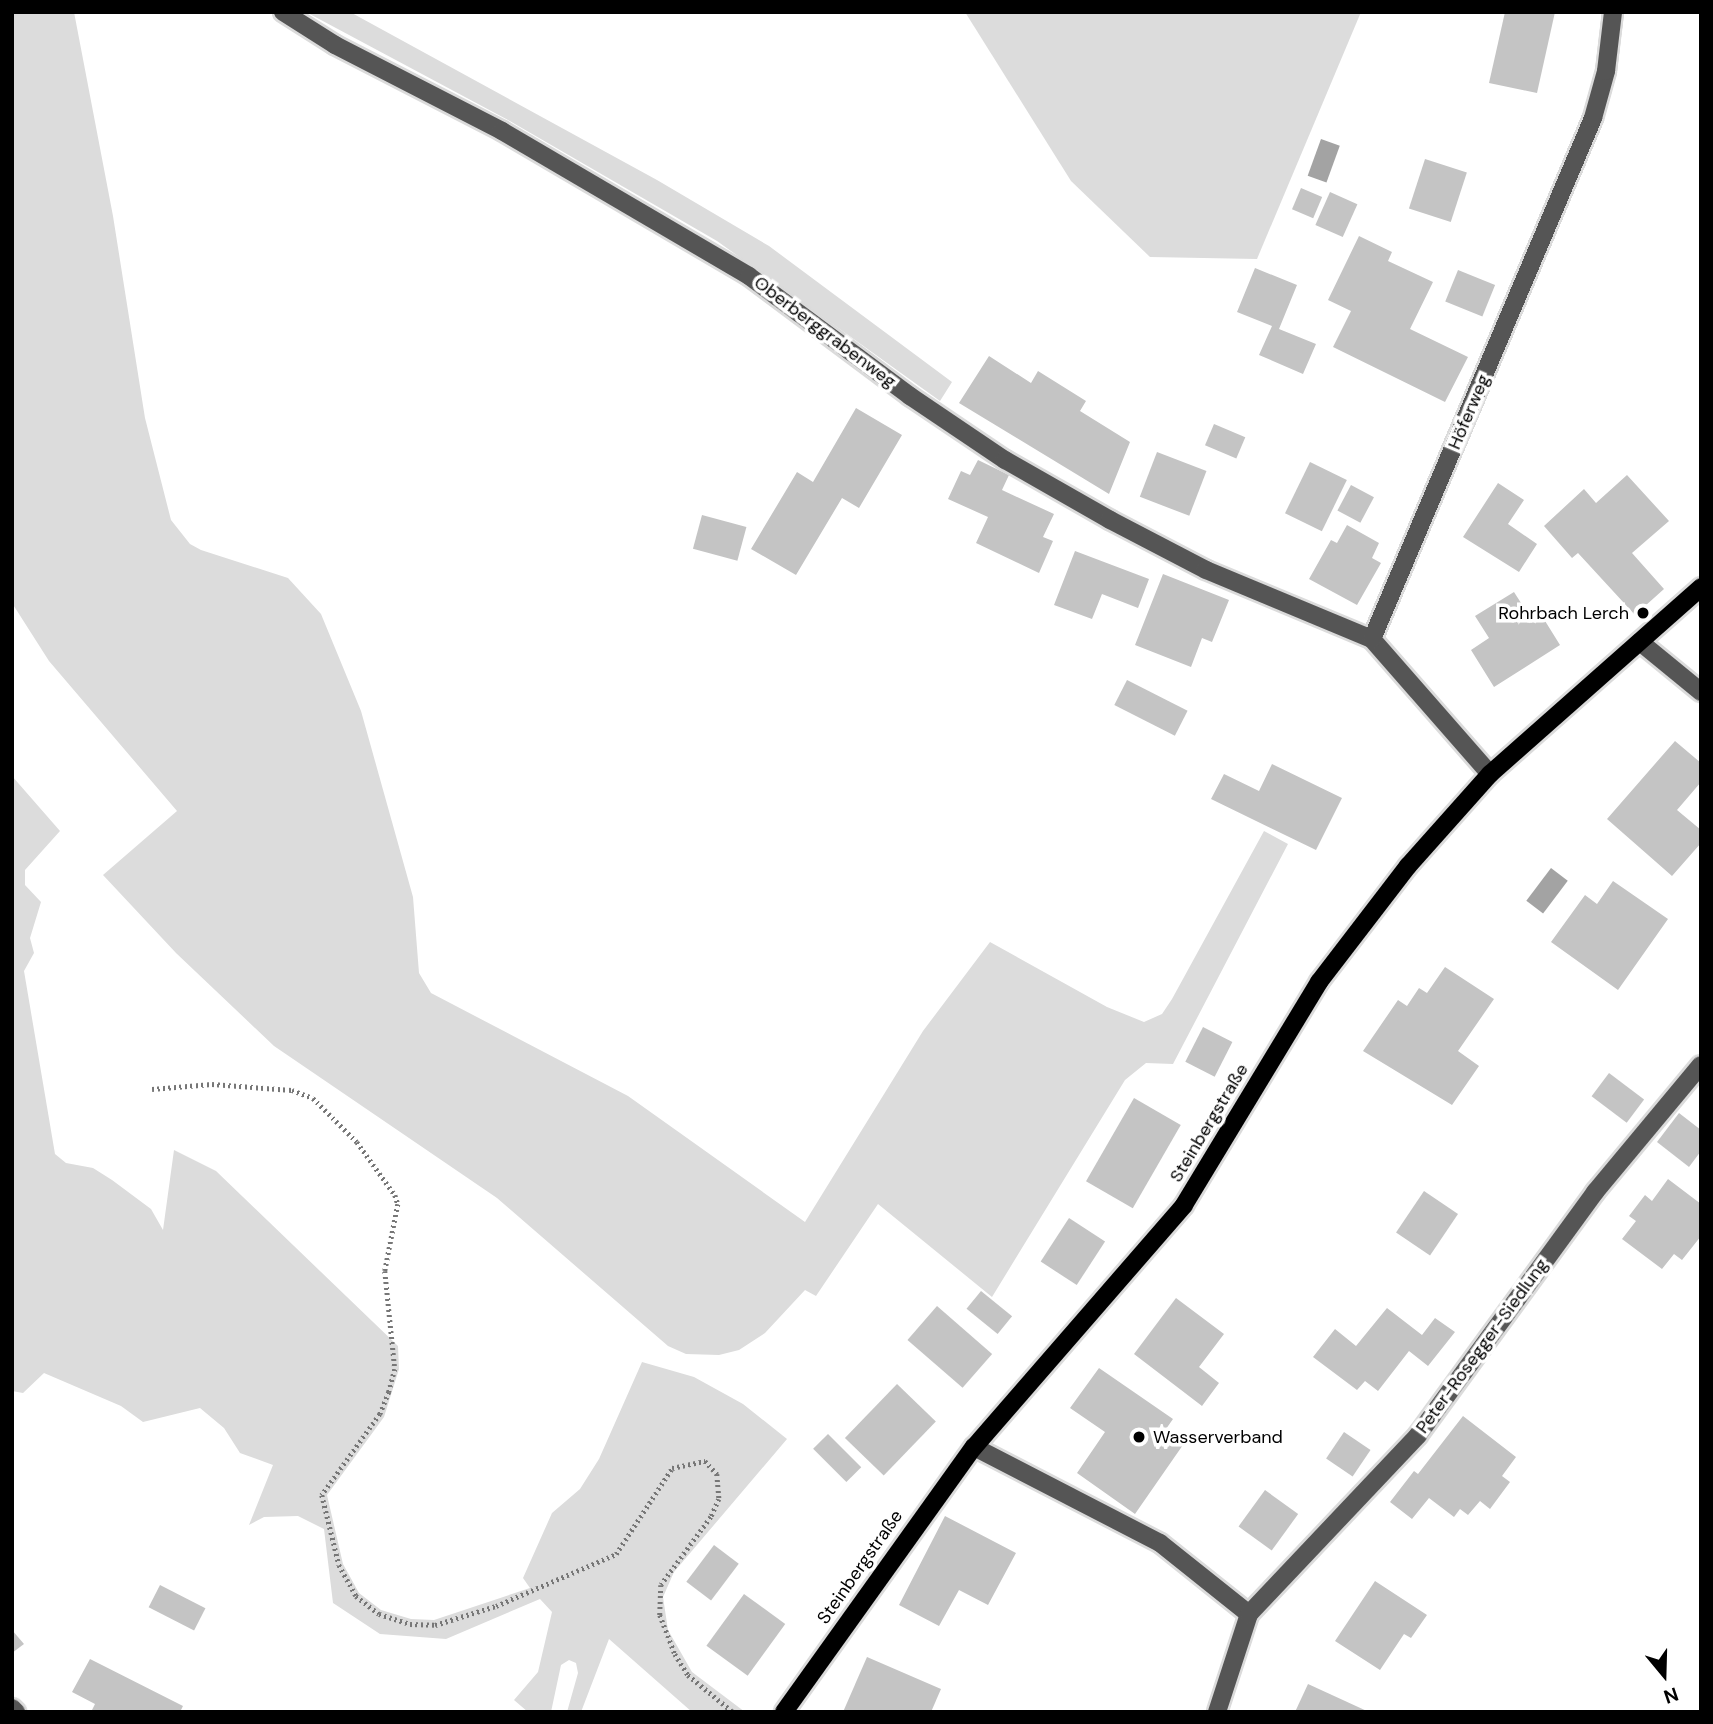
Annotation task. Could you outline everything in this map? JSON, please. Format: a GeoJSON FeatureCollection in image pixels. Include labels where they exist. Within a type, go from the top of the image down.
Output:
{"type":"FeatureCollection","features":[{"type":"Feature","properties":{"kind":"main road","name":"Steinbergstraße"},"geometry":{"type":"LineString","coordinates":[[784,1712],[974,1447],[1184,1205],[1326,972],[1408,866],[1490,774],[1701,587]]}},
{"type":"Feature","properties":{"kind":"street","name":"Oberberggrabenweg"},"geometry":{"type":"LineString","coordinates":[[283,12],[335,45],[502,131],[749,276],[910,396],[1005,460],[1110,520],[1206,570],[1372,639]]}},
{"type":"Feature","properties":{"kind":"street","name":"Höferweg"},"geometry":{"type":"LineString","coordinates":[[1372,639],[1593,118],[1606,71],[1613,12]]}},
{"type":"Feature","properties":{"kind":"street"},"geometry":{"type":"LineString","coordinates":[[1372,639],[1490,774]]}},
{"type":"Feature","properties":{"kind":"street"},"geometry":{"type":"LineString","coordinates":[[1640,642],[1701,692]]}},
{"type":"Feature","properties":{"kind":"street","name":"Peter-Rosegger-Siedlung"},"geometry":{"type":"LineString","coordinates":[[1217,1712],[1249,1614],[1418,1435],[1595,1192],[1701,1065]]}},
{"type":"Feature","properties":{"kind":"street"},"geometry":{"type":"LineString","coordinates":[[974,1447],[1160,1543],[1249,1614]]}},
{"type":"Feature","properties":{"kind":"street"},"geometry":{"type":"LineString","coordinates":[[12,1708],[16,1712]]}},
{"type":"Feature","properties":{"kind":"path"},"geometry":{"type":"LineString","coordinates":[[152,1088],[212,1084],[292,1090],[313,1098],[357,1142],[395,1195],[385,1271],[395,1369],[380,1414],[322,1495],[339,1565],[356,1596],[379,1614],[410,1623],[435,1625],[496,1606],[615,1554],[672,1468],[705,1461],[717,1474],[719,1499],[711,1517],[661,1585],[660,1615],[674,1654],[688,1675],[733,1712]]}},
{"type":"Feature","properties":{"kind":"shaded area"},"geometry":{"type":"Polygon","coordinates":[[[12,12],[74,12],[113,216],[145,418],[171,520],[190,544],[201,550],[288,578],[321,614],[361,711],[413,897],[419,973],[431,993],[628,1096],[805,1222],[923,1031],[990,942],[1107,1007],[1144,1022],[1162,1014],[1172,999],[1264,831],[1288,844],[1173,1064],[1146,1063],[1125,1080],[992,1297],[878,1204],[816,1296],[805,1290],[765,1333],[739,1350],[719,1355],[686,1354],[668,1346],[497,1198],[274,1046],[176,953],[103,875],[177,811],[49,661],[12,603],[12,12]]]}},
{"type":"Feature","properties":{"kind":"shaded area"},"geometry":{"type":"Polygon","coordinates":[[[306,12],[350,12],[657,180],[769,246],[952,382],[940,401],[717,241],[508,120],[306,12]]]}},
{"type":"Feature","properties":{"kind":"shaded area"},"geometry":{"type":"Polygon","coordinates":[[[965,12],[1361,12],[1257,259],[1150,257],[1071,181],[965,12]]]}},
{"type":"Feature","properties":{"kind":"shaded area"},"geometry":{"type":"Polygon","coordinates":[[[1321,139],[1340,146],[1326,182],[1308,176],[1321,139]]]}},
{"type":"Feature","properties":{"kind":"shaded area"},"geometry":{"type":"Polygon","coordinates":[[[12,776],[60,831],[25,870],[25,885],[41,902],[30,938],[34,953],[24,971],[55,1154],[66,1163],[93,1168],[112,1180],[151,1209],[163,1230],[174,1150],[216,1171],[398,1346],[399,1369],[384,1417],[327,1495],[343,1564],[359,1593],[381,1610],[411,1619],[434,1620],[530,1588],[523,1578],[552,1513],[580,1489],[599,1459],[642,1362],[694,1377],[743,1404],[787,1439],[674,1572],[663,1597],[668,1630],[692,1672],[745,1712],[692,1712],[609,1639],[581,1712],[567,1712],[578,1673],[576,1663],[569,1660],[561,1665],[551,1712],[528,1712],[514,1700],[538,1672],[552,1612],[540,1599],[446,1639],[380,1634],[333,1603],[324,1529],[298,1516],[264,1517],[249,1525],[273,1465],[240,1453],[224,1428],[200,1408],[143,1422],[121,1406],[44,1373],[23,1393],[12,1391],[12,776]]]}},
{"type":"Feature","properties":{"kind":"shaded area"},"geometry":{"type":"Polygon","coordinates":[[[1551,868],[1568,881],[1543,913],[1526,901],[1551,868]]]}},
{"type":"Feature","properties":{"kind":"building"},"geometry":{"type":"Polygon","coordinates":[[[1505,12],[1555,12],[1537,93],[1489,83],[1505,12]]]}},
{"type":"Feature","properties":{"kind":"building"},"geometry":{"type":"Polygon","coordinates":[[[1425,159],[1467,173],[1451,222],[1409,208],[1425,159]]]}},
{"type":"Feature","properties":{"kind":"building"},"geometry":{"type":"Polygon","coordinates":[[[1301,188],[1322,197],[1313,218],[1292,209],[1301,188]]]}},
{"type":"Feature","properties":{"kind":"building"},"geometry":{"type":"Polygon","coordinates":[[[1330,192],[1357,204],[1343,237],[1315,225],[1330,192]]]}},
{"type":"Feature","properties":{"kind":"building"},"geometry":{"type":"Polygon","coordinates":[[[1359,236],[1392,252],[1388,261],[1433,282],[1410,329],[1468,357],[1445,402],[1333,347],[1351,311],[1328,300],[1359,236]]]}},
{"type":"Feature","properties":{"kind":"building"},"geometry":{"type":"Polygon","coordinates":[[[1255,268],[1297,285],[1279,329],[1316,344],[1303,374],[1259,355],[1272,326],[1237,312],[1255,268]]]}},
{"type":"Feature","properties":{"kind":"building"},"geometry":{"type":"Polygon","coordinates":[[[1458,270],[1495,285],[1482,317],[1445,302],[1458,270]]]}},
{"type":"Feature","properties":{"kind":"building"},"geometry":{"type":"Polygon","coordinates":[[[989,356],[1031,383],[1038,371],[1086,401],[1080,411],[1130,442],[1109,494],[959,403],[989,356]]]}},
{"type":"Feature","properties":{"kind":"building"},"geometry":{"type":"Polygon","coordinates":[[[856,408],[902,435],[859,508],[842,498],[796,575],[751,549],[797,472],[813,482],[856,408]]]}},
{"type":"Feature","properties":{"kind":"building"},"geometry":{"type":"Polygon","coordinates":[[[1214,424],[1245,437],[1236,458],[1205,445],[1214,424]]]}},
{"type":"Feature","properties":{"kind":"building"},"geometry":{"type":"Polygon","coordinates":[[[1157,452],[1206,471],[1189,516],[1140,497],[1157,452]]]}},
{"type":"Feature","properties":{"kind":"building"},"geometry":{"type":"Polygon","coordinates":[[[978,460],[1009,475],[1002,490],[1054,514],[1043,537],[1053,541],[1039,573],[976,543],[988,517],[948,499],[961,471],[970,475],[978,460]]]}},
{"type":"Feature","properties":{"kind":"building"},"geometry":{"type":"Polygon","coordinates":[[[1310,462],[1347,480],[1322,531],[1285,513],[1310,462]]]}},
{"type":"Feature","properties":{"kind":"building"},"geometry":{"type":"Polygon","coordinates":[[[1627,475],[1669,521],[1632,553],[1664,589],[1635,615],[1578,553],[1572,558],[1544,526],[1584,489],[1596,503],[1627,475]]]}},
{"type":"Feature","properties":{"kind":"building"},"geometry":{"type":"Polygon","coordinates":[[[1498,483],[1524,500],[1508,524],[1537,544],[1519,572],[1463,537],[1498,483]]]}},
{"type":"Feature","properties":{"kind":"building"},"geometry":{"type":"Polygon","coordinates":[[[1351,485],[1374,497],[1360,523],[1337,511],[1351,485]]]}},
{"type":"Feature","properties":{"kind":"building"},"geometry":{"type":"Polygon","coordinates":[[[702,515],[746,527],[737,561],[693,549],[702,515]]]}},
{"type":"Feature","properties":{"kind":"building"},"geometry":{"type":"Polygon","coordinates":[[[1347,525],[1379,543],[1372,558],[1381,563],[1357,605],[1309,579],[1331,540],[1337,543],[1347,525]]]}},
{"type":"Feature","properties":{"kind":"building"},"geometry":{"type":"Polygon","coordinates":[[[1075,551],[1149,579],[1138,608],[1102,594],[1092,619],[1054,605],[1075,551]]]}},
{"type":"Feature","properties":{"kind":"building"},"geometry":{"type":"Polygon","coordinates":[[[1163,574],[1229,600],[1212,642],[1202,638],[1191,667],[1135,645],[1163,574]]]}},
{"type":"Feature","properties":{"kind":"building"},"geometry":{"type":"Polygon","coordinates":[[[1514,592],[1528,614],[1537,608],[1560,645],[1494,687],[1471,650],[1489,638],[1475,616],[1514,592]]]}},
{"type":"Feature","properties":{"kind":"building"},"geometry":{"type":"Polygon","coordinates":[[[1127,680],[1188,711],[1175,736],[1114,705],[1127,680]]]}},
{"type":"Feature","properties":{"kind":"building"},"geometry":{"type":"Polygon","coordinates":[[[1675,741],[1701,763],[1701,782],[1677,810],[1701,830],[1701,843],[1672,876],[1607,819],[1675,741]]]}},
{"type":"Feature","properties":{"kind":"building"},"geometry":{"type":"Polygon","coordinates":[[[1272,764],[1342,798],[1316,850],[1211,799],[1224,774],[1259,791],[1272,764]]]}},
{"type":"Feature","properties":{"kind":"building"},"geometry":{"type":"Polygon","coordinates":[[[1613,881],[1668,919],[1618,990],[1551,942],[1585,895],[1597,904],[1613,881]]]}},
{"type":"Feature","properties":{"kind":"building"},"geometry":{"type":"Polygon","coordinates":[[[1445,967],[1494,999],[1458,1051],[1479,1066],[1452,1105],[1363,1051],[1398,1000],[1407,1006],[1419,988],[1427,993],[1445,967]]]}},
{"type":"Feature","properties":{"kind":"building"},"geometry":{"type":"Polygon","coordinates":[[[1203,1027],[1232,1042],[1215,1077],[1185,1062],[1203,1027]]]}},
{"type":"Feature","properties":{"kind":"building"},"geometry":{"type":"Polygon","coordinates":[[[1609,1073],[1644,1099],[1627,1123],[1592,1096],[1609,1073]]]}},
{"type":"Feature","properties":{"kind":"building"},"geometry":{"type":"Polygon","coordinates":[[[1134,1098],[1181,1125],[1133,1208],[1086,1181],[1134,1098]]]}},
{"type":"Feature","properties":{"kind":"building"},"geometry":{"type":"Polygon","coordinates":[[[1679,1113],[1701,1130],[1701,1151],[1689,1167],[1657,1142],[1679,1113]]]}},
{"type":"Feature","properties":{"kind":"building"},"geometry":{"type":"Polygon","coordinates":[[[1668,1179],[1701,1204],[1701,1236],[1682,1260],[1674,1254],[1662,1269],[1622,1239],[1636,1221],[1629,1216],[1645,1195],[1652,1201],[1668,1179]]]}},
{"type":"Feature","properties":{"kind":"building"},"geometry":{"type":"Polygon","coordinates":[[[1424,1191],[1458,1214],[1430,1255],[1396,1232],[1424,1191]]]}},
{"type":"Feature","properties":{"kind":"building"},"geometry":{"type":"Polygon","coordinates":[[[1069,1218],[1105,1241],[1077,1285],[1041,1262],[1069,1218]]]}},
{"type":"Feature","properties":{"kind":"building"},"geometry":{"type":"Polygon","coordinates":[[[981,1291],[1012,1316],[998,1334],[967,1309],[981,1291]]]}},
{"type":"Feature","properties":{"kind":"building"},"geometry":{"type":"Polygon","coordinates":[[[1176,1298],[1224,1334],[1199,1367],[1219,1383],[1202,1406],[1134,1354],[1176,1298]]]}},
{"type":"Feature","properties":{"kind":"building"},"geometry":{"type":"Polygon","coordinates":[[[937,1306],[992,1354],[963,1388],[907,1340],[937,1306]]]}},
{"type":"Feature","properties":{"kind":"building"},"geometry":{"type":"Polygon","coordinates":[[[1387,1308],[1422,1335],[1435,1318],[1455,1332],[1428,1366],[1409,1351],[1378,1391],[1365,1381],[1357,1390],[1313,1357],[1335,1329],[1356,1346],[1387,1308]]]}},
{"type":"Feature","properties":{"kind":"building","name":"Wasserverband"},"geometry":{"type":"Polygon","coordinates":[[[1099,1368],[1173,1419],[1166,1429],[1185,1442],[1135,1514],[1077,1473],[1105,1432],[1070,1408],[1099,1368]]]}},
{"type":"Feature","properties":{"kind":"building"},"geometry":{"type":"Polygon","coordinates":[[[897,1384],[936,1422],[884,1475],[845,1438],[897,1384]]]}},
{"type":"Feature","properties":{"kind":"building"},"geometry":{"type":"Polygon","coordinates":[[[1463,1416],[1516,1457],[1502,1476],[1510,1482],[1490,1509],[1480,1501],[1468,1515],[1460,1509],[1454,1517],[1429,1498],[1412,1519],[1390,1502],[1414,1471],[1418,1474],[1463,1416]]]}},
{"type":"Feature","properties":{"kind":"building"},"geometry":{"type":"Polygon","coordinates":[[[1344,1432],[1371,1450],[1353,1476],[1326,1459],[1344,1432]]]}},
{"type":"Feature","properties":{"kind":"building"},"geometry":{"type":"Polygon","coordinates":[[[828,1434],[861,1467],[846,1482],[813,1449],[828,1434]]]}},
{"type":"Feature","properties":{"kind":"building"},"geometry":{"type":"Polygon","coordinates":[[[1265,1490],[1298,1514],[1272,1551],[1239,1526],[1265,1490]]]}},
{"type":"Feature","properties":{"kind":"building"},"geometry":{"type":"Polygon","coordinates":[[[945,1516],[1016,1553],[988,1605],[959,1590],[939,1626],[899,1605],[945,1516]]]}},
{"type":"Feature","properties":{"kind":"building"},"geometry":{"type":"Polygon","coordinates":[[[714,1545],[739,1564],[711,1600],[686,1582],[714,1545]]]}},
{"type":"Feature","properties":{"kind":"building"},"geometry":{"type":"Polygon","coordinates":[[[1375,1581],[1427,1615],[1411,1638],[1404,1634],[1380,1670],[1335,1641],[1375,1581]]]}},
{"type":"Feature","properties":{"kind":"building"},"geometry":{"type":"Polygon","coordinates":[[[160,1585],[205,1608],[194,1630],[149,1607],[160,1585]]]}},
{"type":"Feature","properties":{"kind":"building"},"geometry":{"type":"Polygon","coordinates":[[[744,1594],[785,1624],[748,1676],[706,1646],[744,1594]]]}},
{"type":"Feature","properties":{"kind":"building"},"geometry":{"type":"Polygon","coordinates":[[[12,1630],[24,1644],[12,1653],[12,1630]]]}},
{"type":"Feature","properties":{"kind":"building"},"geometry":{"type":"Polygon","coordinates":[[[867,1657],[941,1689],[931,1712],[843,1712],[867,1657]]]}},
{"type":"Feature","properties":{"kind":"building"},"geometry":{"type":"Polygon","coordinates":[[[90,1659],[183,1706],[180,1712],[91,1712],[95,1704],[72,1692],[90,1659]]]}},
{"type":"Feature","properties":{"kind":"building"},"geometry":{"type":"Polygon","coordinates":[[[1308,1684],[1369,1712],[1295,1712],[1308,1684]]]}},
{"type":"Feature","properties":{"kind":"place","name":"Rohrbach Lerch"},"geometry":{"type":"Point","coordinates":[1643,613]}},
{"type":"Feature","properties":{"kind":"place","name":"Wasserverband"},"geometry":{"type":"Point","coordinates":[1139,1437]}}]}
